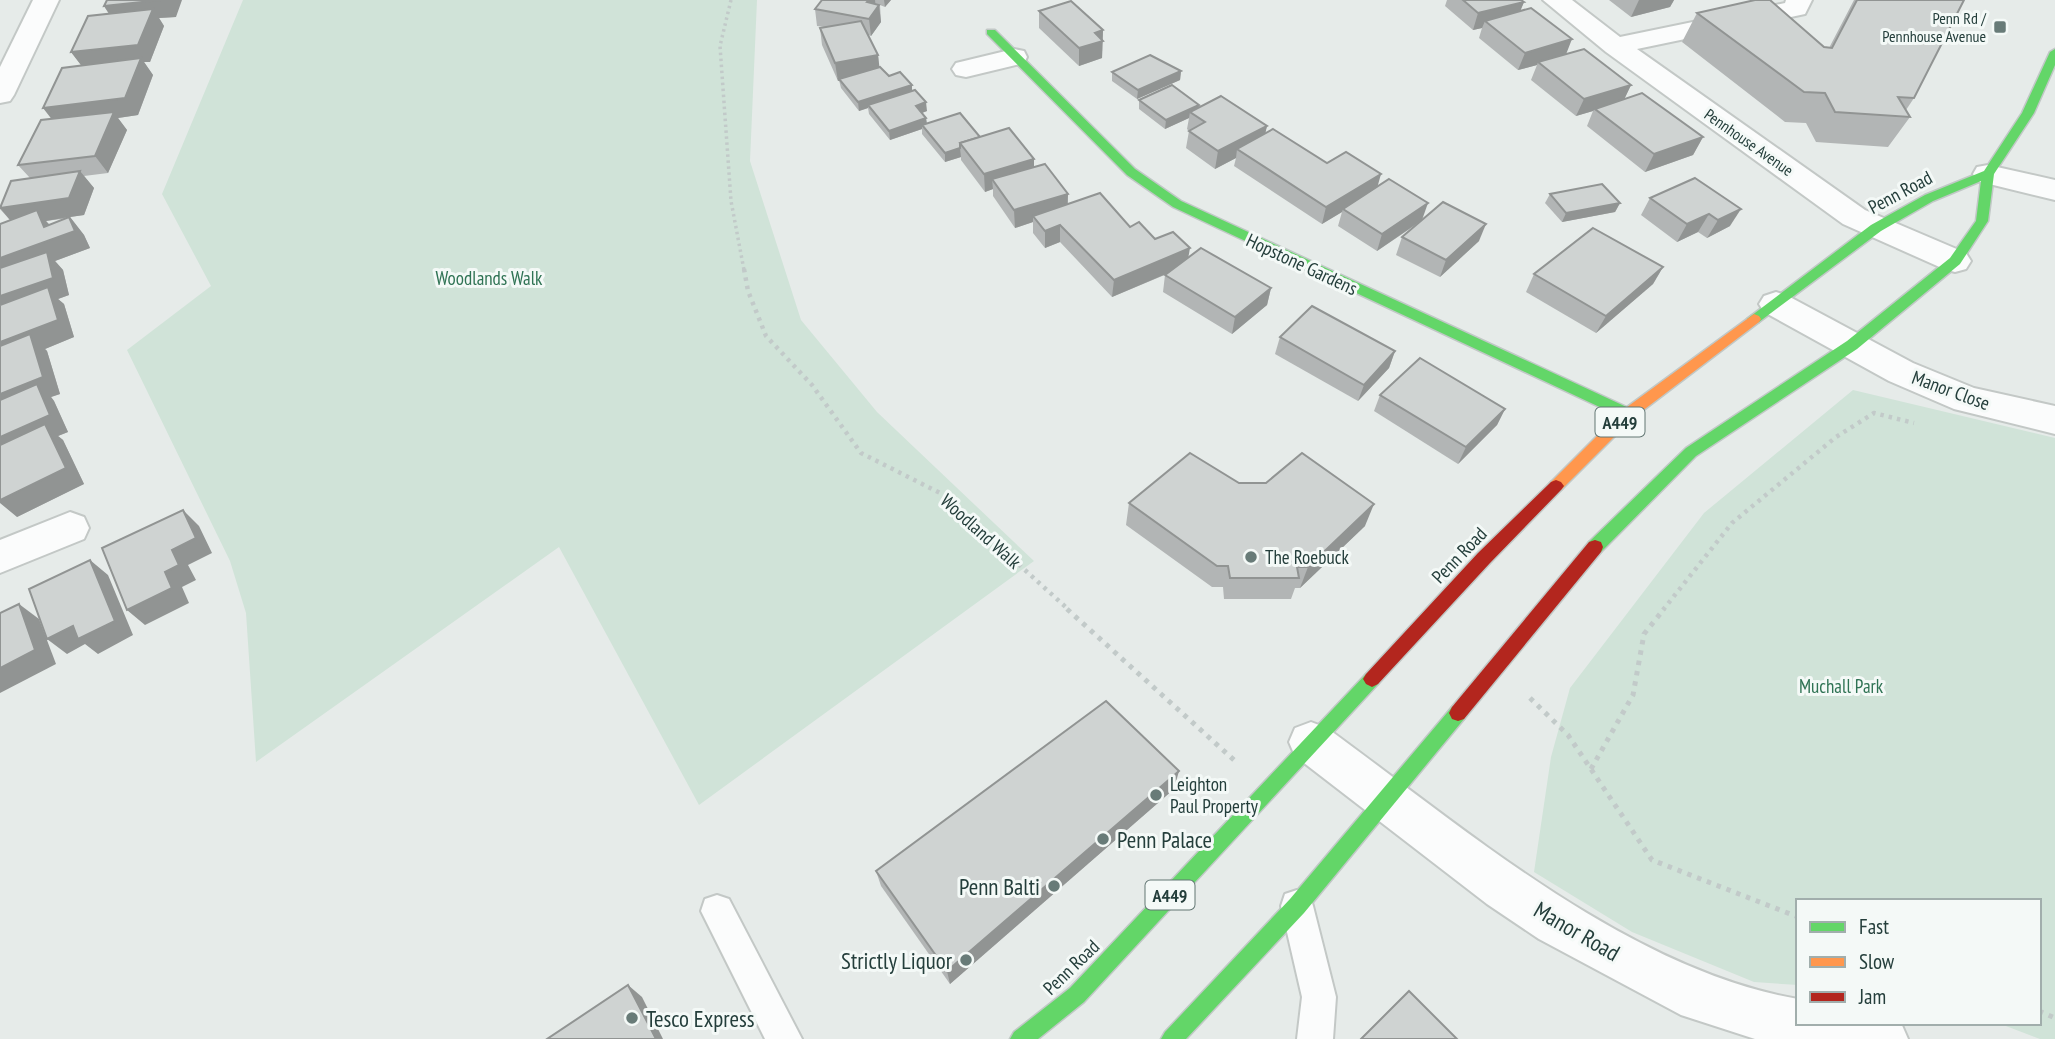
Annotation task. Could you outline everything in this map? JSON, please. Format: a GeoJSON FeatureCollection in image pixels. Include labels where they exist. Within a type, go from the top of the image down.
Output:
{"type":"FeatureCollection","features":[{"type":"Feature","properties":{"kind":"main road","name":"Hopstone Gardens"},"geometry":{"type":"LineString","coordinates":[[991,32],[1131,173],[1177,204],[1628,414]]}},
{"type":"Feature","properties":{"kind":"main road"},"geometry":{"type":"LineString","coordinates":[[1172,1039],[1297,906],[1601,540],[1691,452],[1852,345],[1955,261],[1982,221],[1988,174],[2028,113],[2055,52]]}},
{"type":"Feature","properties":{"kind":"main road","name":"Penn Road"},"geometry":{"type":"LineString","coordinates":[[1021,1039],[1077,995],[1484,558],[1628,414],[1876,228],[1929,198],[1988,174]]}},
{"type":"Feature","properties":{"kind":"street"},"geometry":{"type":"LineString","coordinates":[[0,96],[46,0]]}},
{"type":"Feature","properties":{"kind":"street","name":"Pennhouse Avenue"},"geometry":{"type":"LineString","coordinates":[[1556,0],[1615,46],[1854,217],[1955,261]]}},
{"type":"Feature","properties":{"kind":"street"},"geometry":{"type":"LineString","coordinates":[[1615,46],[1796,9],[1799,0]]}},
{"type":"Feature","properties":{"kind":"street"},"geometry":{"type":"LineString","coordinates":[[966,69],[1014,57]]}},
{"type":"Feature","properties":{"kind":"street"},"geometry":{"type":"LineString","coordinates":[[1988,174],[2055,190]]}},
{"type":"Feature","properties":{"kind":"street","name":"Manor Close"},"geometry":{"type":"LineString","coordinates":[[1776,304],[1901,372],[1967,400],[2055,420]]}},
{"type":"Feature","properties":{"kind":"street"},"geometry":{"type":"LineString","coordinates":[[0,557],[70,528]]}},
{"type":"Feature","properties":{"kind":"street","name":"Manor Road"},"geometry":{"type":"LineString","coordinates":[[1311,742],[1504,887],[1556,922],[1699,997],[1785,1031],[1882,1039]]}},
{"type":"Feature","properties":{"kind":"lane"},"geometry":{"type":"LineString","coordinates":[[1297,906],[1319,997],[1315,1039]]}},
{"type":"Feature","properties":{"kind":"lane"},"geometry":{"type":"LineString","coordinates":[[717,911],[784,1039]]}},
{"type":"Feature","properties":{"kind":"path","name":"Woodland Walk"},"geometry":{"type":"LineString","coordinates":[[731,0],[720,46],[732,201],[748,291],[766,336],[812,385],[861,453],[940,493],[1268,791]]}},
{"type":"Feature","properties":{"kind":"path"},"geometry":{"type":"LineString","coordinates":[[1591,769],[1633,695],[1644,634],[1732,523],[1836,437],[1874,413],[1926,426]]}},
{"type":"Feature","properties":{"kind":"path"},"geometry":{"type":"LineString","coordinates":[[1496,666],[1568,735],[1652,860],[1796,916]]}},
{"type":"Feature","properties":{"kind":"green space","name":"Woodlands Walk"},"geometry":{"type":"Polygon","coordinates":[[[243,0],[757,0],[750,161],[801,320],[877,412],[1034,561],[699,805],[559,547],[256,762],[246,613],[230,561],[127,350],[211,286],[162,194],[243,0]]]}},
{"type":"Feature","properties":{"kind":"green space","name":"Muchall Park"},"geometry":{"type":"Polygon","coordinates":[[[1853,390],[2055,438],[2055,1039],[2040,1039],[2003,1025],[2041,1025],[2041,899],[1796,899],[1796,985],[1754,982],[1632,932],[1534,872],[1551,757],[1570,688],[1704,513],[1853,390]]]}},
{"type":"Feature","properties":{"kind":"building"},"geometry":{"type":"Polygon","coordinates":[[[107,0],[161,0],[104,6],[107,0]]]}},
{"type":"Feature","properties":{"kind":"building"},"geometry":{"type":"Polygon","coordinates":[[[822,0],[869,0],[867,2],[879,5],[869,19],[815,9],[822,0]]]}},
{"type":"Feature","properties":{"kind":"building"},"geometry":{"type":"Polygon","coordinates":[[[1463,0],[1521,0],[1524,2],[1478,13],[1463,0]]]}},
{"type":"Feature","properties":{"kind":"building"},"geometry":{"type":"Polygon","coordinates":[[[1755,0],[1770,0],[1824,47],[1832,48],[1857,0],[1964,0],[1914,98],[1898,97],[1910,117],[1835,112],[1825,93],[1804,92],[1697,13],[1755,0]]]}},
{"type":"Feature","properties":{"kind":"building"},"geometry":{"type":"Polygon","coordinates":[[[1071,1],[1103,30],[1095,33],[1103,41],[1079,48],[1039,11],[1071,1]]]}},
{"type":"Feature","properties":{"kind":"building"},"geometry":{"type":"Polygon","coordinates":[[[1531,8],[1572,39],[1525,53],[1485,21],[1531,8]]]}},
{"type":"Feature","properties":{"kind":"building"},"geometry":{"type":"Polygon","coordinates":[[[153,9],[138,45],[71,52],[88,16],[153,9]]]}},
{"type":"Feature","properties":{"kind":"building"},"geometry":{"type":"Polygon","coordinates":[[[861,21],[878,55],[835,63],[820,28],[861,21]]]}},
{"type":"Feature","properties":{"kind":"building"},"geometry":{"type":"Polygon","coordinates":[[[1584,49],[1631,85],[1584,99],[1538,62],[1584,49]]]}},
{"type":"Feature","properties":{"kind":"building"},"geometry":{"type":"Polygon","coordinates":[[[1150,55],[1181,71],[1138,90],[1112,72],[1150,55]]]}},
{"type":"Feature","properties":{"kind":"building"},"geometry":{"type":"Polygon","coordinates":[[[141,58],[125,98],[43,108],[62,68],[141,58]]]}},
{"type":"Feature","properties":{"kind":"building"},"geometry":{"type":"Polygon","coordinates":[[[880,67],[889,76],[900,72],[912,85],[858,102],[839,79],[880,67]]]}},
{"type":"Feature","properties":{"kind":"building"},"geometry":{"type":"Polygon","coordinates":[[[1172,85],[1199,105],[1166,120],[1139,100],[1172,85]]]}},
{"type":"Feature","properties":{"kind":"building"},"geometry":{"type":"Polygon","coordinates":[[[915,90],[926,102],[916,106],[926,118],[889,131],[868,105],[915,90]]]}},
{"type":"Feature","properties":{"kind":"building"},"geometry":{"type":"Polygon","coordinates":[[[1642,93],[1703,137],[1654,154],[1595,109],[1642,93]]]}},
{"type":"Feature","properties":{"kind":"building"},"geometry":{"type":"Polygon","coordinates":[[[1221,96],[1267,126],[1218,151],[1189,131],[1205,122],[1190,112],[1221,96]]]}},
{"type":"Feature","properties":{"kind":"building"},"geometry":{"type":"Polygon","coordinates":[[[114,112],[95,156],[18,165],[41,120],[114,112]]]}},
{"type":"Feature","properties":{"kind":"building"},"geometry":{"type":"Polygon","coordinates":[[[960,113],[980,137],[960,143],[960,148],[945,153],[922,125],[960,113]]]}},
{"type":"Feature","properties":{"kind":"building"},"geometry":{"type":"Polygon","coordinates":[[[1009,128],[1034,159],[984,174],[960,143],[1009,128]]]}},
{"type":"Feature","properties":{"kind":"building"},"geometry":{"type":"Polygon","coordinates":[[[1273,129],[1327,163],[1346,152],[1381,174],[1326,207],[1237,149],[1273,129]]]}},
{"type":"Feature","properties":{"kind":"building"},"geometry":{"type":"Polygon","coordinates":[[[1045,164],[1068,194],[1014,210],[992,179],[1045,164]]]}},
{"type":"Feature","properties":{"kind":"building"},"geometry":{"type":"Polygon","coordinates":[[[80,171],[69,198],[0,208],[11,181],[80,171]]]}},
{"type":"Feature","properties":{"kind":"building"},"geometry":{"type":"Polygon","coordinates":[[[1695,178],[1741,209],[1718,220],[1709,214],[1687,224],[1650,198],[1695,178]]]}},
{"type":"Feature","properties":{"kind":"building"},"geometry":{"type":"Polygon","coordinates":[[[1389,179],[1428,203],[1382,234],[1343,209],[1389,179]]]}},
{"type":"Feature","properties":{"kind":"building"},"geometry":{"type":"Polygon","coordinates":[[[1602,184],[1620,203],[1566,213],[1550,194],[1602,184]]]}},
{"type":"Feature","properties":{"kind":"building"},"geometry":{"type":"Polygon","coordinates":[[[1100,193],[1130,227],[1139,222],[1155,239],[1173,232],[1190,248],[1114,280],[1060,225],[1045,231],[1033,216],[1100,193]]]}},
{"type":"Feature","properties":{"kind":"building"},"geometry":{"type":"Polygon","coordinates":[[[1443,202],[1486,224],[1446,260],[1402,237],[1443,202]]]}},
{"type":"Feature","properties":{"kind":"building"},"geometry":{"type":"Polygon","coordinates":[[[37,210],[44,227],[69,217],[75,231],[0,258],[0,224],[37,210]]]}},
{"type":"Feature","properties":{"kind":"building"},"geometry":{"type":"Polygon","coordinates":[[[1593,228],[1663,267],[1606,316],[1534,274],[1593,228]]]}},
{"type":"Feature","properties":{"kind":"building"},"geometry":{"type":"Polygon","coordinates":[[[1201,248],[1271,288],[1235,317],[1165,275],[1201,248]]]}},
{"type":"Feature","properties":{"kind":"building"},"geometry":{"type":"Polygon","coordinates":[[[47,252],[53,278],[0,296],[0,268],[47,252]]]}},
{"type":"Feature","properties":{"kind":"building"},"geometry":{"type":"Polygon","coordinates":[[[48,287],[58,320],[0,342],[0,305],[48,287]]]}},
{"type":"Feature","properties":{"kind":"building"},"geometry":{"type":"Polygon","coordinates":[[[1312,306],[1395,351],[1364,385],[1280,337],[1312,306]]]}},
{"type":"Feature","properties":{"kind":"building"},"geometry":{"type":"Polygon","coordinates":[[[30,334],[43,377],[0,394],[0,346],[30,334]]]}},
{"type":"Feature","properties":{"kind":"building"},"geometry":{"type":"Polygon","coordinates":[[[1420,358],[1505,409],[1466,447],[1380,395],[1420,358]]]}},
{"type":"Feature","properties":{"kind":"building"},"geometry":{"type":"Polygon","coordinates":[[[37,384],[50,415],[0,437],[0,400],[37,384]]]}},
{"type":"Feature","properties":{"kind":"building"},"geometry":{"type":"Polygon","coordinates":[[[45,424],[66,468],[0,500],[0,445],[45,424]]]}},
{"type":"Feature","properties":{"kind":"building","name":"The Roebuck"},"geometry":{"type":"Polygon","coordinates":[[[1190,453],[1239,483],[1266,483],[1302,453],[1374,504],[1308,567],[1297,567],[1299,578],[1230,578],[1228,566],[1217,566],[1129,503],[1190,453]]]}},
{"type":"Feature","properties":{"kind":"building"},"geometry":{"type":"Polygon","coordinates":[[[183,510],[196,538],[172,550],[179,565],[165,572],[172,588],[127,610],[102,548],[183,510]]]}},
{"type":"Feature","properties":{"kind":"building"},"geometry":{"type":"Polygon","coordinates":[[[90,560],[115,621],[78,639],[73,626],[47,639],[29,589],[90,560]]]}},
{"type":"Feature","properties":{"kind":"building"},"geometry":{"type":"Polygon","coordinates":[[[19,604],[35,650],[0,668],[0,613],[19,604]]]}},
{"type":"Feature","properties":{"kind":"building"},"geometry":{"type":"Polygon","coordinates":[[[1106,701],[1179,771],[947,971],[876,871],[1106,701]]]}},
{"type":"Feature","properties":{"kind":"building"},"geometry":{"type":"Polygon","coordinates":[[[628,985],[656,1039],[547,1039],[628,985]]]}},
{"type":"Feature","properties":{"kind":"building"},"geometry":{"type":"Polygon","coordinates":[[[1409,991],[1457,1039],[1361,1039],[1409,991]]]}},
{"type":"Feature","properties":{"kind":"traffic: fast"},"geometry":{"type":"LineString","coordinates":[[991,32],[1131,172],[1177,204],[1628,414]]}},
{"type":"Feature","properties":{"kind":"traffic: fast"},"geometry":{"type":"LineString","coordinates":[[1595,547],[1691,452],[1852,345],[1955,261],[1982,221],[1988,174],[2028,113],[2055,52]]}},
{"type":"Feature","properties":{"kind":"traffic: fast"},"geometry":{"type":"LineString","coordinates":[[1754,319],[1876,228],[1929,198],[1988,174]]}},
{"type":"Feature","properties":{"kind":"traffic: fast"},"geometry":{"type":"LineString","coordinates":[[1021,1039],[1077,995],[1372,679]]}},
{"type":"Feature","properties":{"kind":"traffic: fast"},"geometry":{"type":"LineString","coordinates":[[1172,1039],[1297,906],[1458,713]]}},
{"type":"Feature","properties":{"kind":"traffic: slow"},"geometry":{"type":"LineString","coordinates":[[1556,486],[1628,414],[1754,319]]}},
{"type":"Feature","properties":{"kind":"traffic: jam"},"geometry":{"type":"LineString","coordinates":[[1372,679],[1484,558],[1556,486]]}},
{"type":"Feature","properties":{"kind":"traffic: jam"},"geometry":{"type":"LineString","coordinates":[[1458,713],[1595,547]]}},
{"type":"Feature","properties":{"kind":"place","name":"Penn Rd / Pennhouse Avenue"},"geometry":{"type":"Point","coordinates":[2000,27]}},
{"type":"Feature","properties":{"kind":"place","name":"The Roebuck"},"geometry":{"type":"Point","coordinates":[1251,557]}},
{"type":"Feature","properties":{"kind":"place","name":"Leighton Paul Property"},"geometry":{"type":"Point","coordinates":[1156,795]}},
{"type":"Feature","properties":{"kind":"place","name":"Penn Palace"},"geometry":{"type":"Point","coordinates":[1103,839]}},
{"type":"Feature","properties":{"kind":"place","name":"Penn Balti"},"geometry":{"type":"Point","coordinates":[1054,886]}},
{"type":"Feature","properties":{"kind":"place","name":"Strictly Liquor"},"geometry":{"type":"Point","coordinates":[966,960]}},
{"type":"Feature","properties":{"kind":"place","name":"Tesco Express"},"geometry":{"type":"Point","coordinates":[632,1018]}}]}
